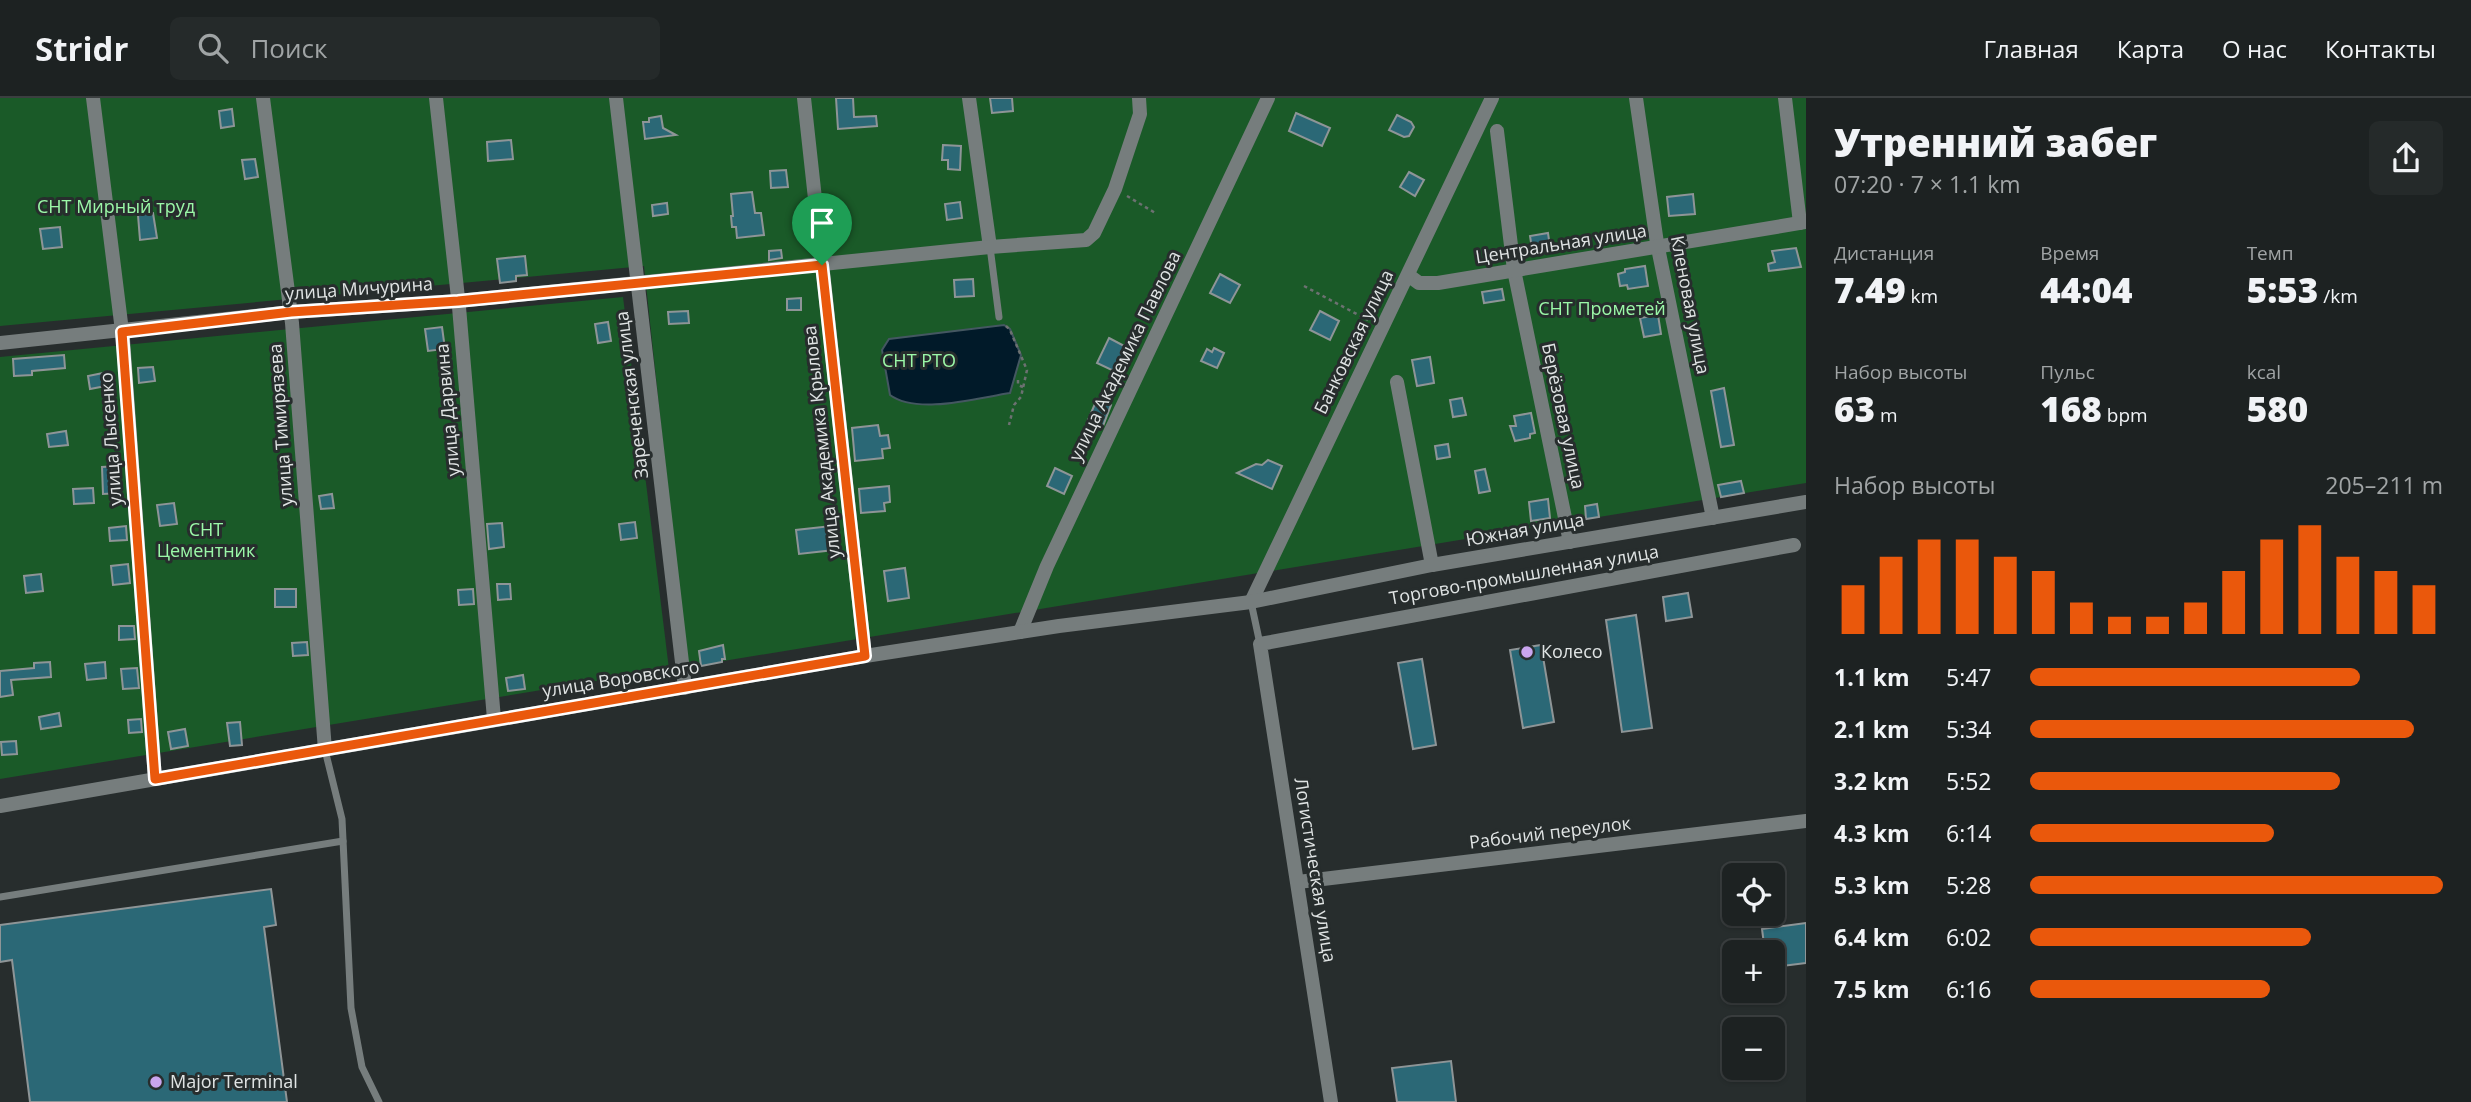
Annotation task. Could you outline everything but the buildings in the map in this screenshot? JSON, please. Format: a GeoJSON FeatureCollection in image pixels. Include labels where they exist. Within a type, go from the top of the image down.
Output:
{"type":"FeatureCollection","features":[{"type":"Feature","properties":{"kind":"street","name":"улица Лысенко"},"geometry":{"type":"LineString","coordinates":[[93,98],[122,332],[155,779]]}},
{"type":"Feature","properties":{"kind":"street","name":"улица Тимирязева"},"geometry":{"type":"LineString","coordinates":[[263,98],[291,312],[325,750]]}},
{"type":"Feature","properties":{"kind":"street","name":"улица Дарвина"},"geometry":{"type":"LineString","coordinates":[[436,98],[458,301],[494,719]]}},
{"type":"Feature","properties":{"kind":"street","name":"Зареченская улица"},"geometry":{"type":"LineString","coordinates":[[616,98],[685,688]]}},
{"type":"Feature","properties":{"kind":"street","name":"улица Академика Крылова"},"geometry":{"type":"LineString","coordinates":[[804,98],[865,656]]}},
{"type":"Feature","properties":{"kind":"street"},"geometry":{"type":"LineString","coordinates":[[969,98],[990,247]]}},
{"type":"Feature","properties":{"kind":"street"},"geometry":{"type":"LineString","coordinates":[[1115,188],[1140,114],[1139,98]]}},
{"type":"Feature","properties":{"kind":"street","name":"улица Академика Павлова"},"geometry":{"type":"LineString","coordinates":[[1020,632],[1047,566],[1268,98]]}},
{"type":"Feature","properties":{"kind":"street","name":"Банковская улица"},"geometry":{"type":"LineString","coordinates":[[1251,602],[1492,98]]}},
{"type":"Feature","properties":{"kind":"street","name":"Кленовая улица"},"geometry":{"type":"LineString","coordinates":[[1636,98],[1658,248],[1713,518]]}},
{"type":"Feature","properties":{"kind":"street"},"geometry":{"type":"LineString","coordinates":[[1785,98],[1803,223]]}},
{"type":"Feature","properties":{"kind":"street","name":"Берёзовая улица"},"geometry":{"type":"LineString","coordinates":[[1497,131],[1514,270],[1570,542]]}},
{"type":"Feature","properties":{"kind":"street","name":"улица Мичурина"},"geometry":{"type":"LineString","coordinates":[[0,343],[291,312],[458,301],[990,247],[1086,240],[1094,233],[1115,188]]}},
{"type":"Feature","properties":{"kind":"street","name":"Центральная улица"},"geometry":{"type":"LineString","coordinates":[[1408,275],[1419,283],[1438,283],[1803,223]]}},
{"type":"Feature","properties":{"kind":"street"},"geometry":{"type":"LineString","coordinates":[[1397,382],[1432,565]]}},
{"type":"Feature","properties":{"kind":"street","name":"Южная улица"},"geometry":{"type":"LineString","coordinates":[[1251,602],[1432,565],[1806,502]]}},
{"type":"Feature","properties":{"kind":"street","name":"Торгово-промышленная улица"},"geometry":{"type":"LineString","coordinates":[[1260,643],[1794,545]]}},
{"type":"Feature","properties":{"kind":"street","name":"улица Воровского"},"geometry":{"type":"LineString","coordinates":[[0,806],[865,656],[1020,632],[1251,602]]}},
{"type":"Feature","properties":{"kind":"street","name":"Логистическая улица"},"geometry":{"type":"LineString","coordinates":[[1260,643],[1331,1102]]}},
{"type":"Feature","properties":{"kind":"street","name":"Рабочий переулок"},"geometry":{"type":"LineString","coordinates":[[1298,883],[1806,821]]}},
{"type":"Feature","properties":{"kind":"lane"},"geometry":{"type":"LineString","coordinates":[[990,247],[999,317]]}},
{"type":"Feature","properties":{"kind":"lane"},"geometry":{"type":"LineString","coordinates":[[1251,602],[1260,643]]}},
{"type":"Feature","properties":{"kind":"lane"},"geometry":{"type":"LineString","coordinates":[[325,750],[342,819],[351,1008],[362,1067],[379,1102]]}},
{"type":"Feature","properties":{"kind":"lane"},"geometry":{"type":"LineString","coordinates":[[0,897],[343,841]]}},
{"type":"Feature","properties":{"kind":"path"},"geometry":{"type":"LineString","coordinates":[[1115,188],[1157,214]]}},
{"type":"Feature","properties":{"kind":"path"},"geometry":{"type":"LineString","coordinates":[[1304,286],[1368,320]]}},
{"type":"Feature","properties":{"kind":"path"},"geometry":{"type":"LineString","coordinates":[[1004,325],[1010,330],[1027,370],[1021,397],[1014,405],[1009,425]]}},
{"type":"Feature","properties":{"kind":"path"},"geometry":{"type":"LineString","coordinates":[[1018,380],[1018,385],[1023,387]]}},
{"type":"Feature","properties":{"kind":"green space"},"geometry":{"type":"Polygon","coordinates":[[[0,98],[1806,98],[1806,483],[687,667],[644,266],[0,326],[0,98]]]}},
{"type":"Feature","properties":{"kind":"green space","name":"СНТ Цементник"},"geometry":{"type":"Polygon","coordinates":[[[623,297],[669,669],[0,779],[0,357],[623,297]]]}},
{"type":"Feature","properties":{"kind":"water"},"geometry":{"type":"Polygon","coordinates":[[[1004,325],[1010,329],[1021,355],[1010,393],[931,404],[902,401],[890,395],[882,350],[889,339],[1004,325]]]}},
{"type":"Feature","properties":{"kind":"place","name":"Колесо"},"geometry":{"type":"Point","coordinates":[1527,652]}},
{"type":"Feature","properties":{"kind":"place","name":"Major Terminal"},"geometry":{"type":"Point","coordinates":[156,1082]}},
{"type":"Feature","properties":{"kind":"route"},"geometry":{"type":"LineString","coordinates":[[822,265],[865,656],[155,779],[122,332],[291,312],[458,301],[822,265]]}},
{"type":"Feature","properties":{"kind":"park label","name":"СНТ Мирный труд"},"geometry":{"type":"Point","coordinates":[116,207]}},
{"type":"Feature","properties":{"kind":"park label","name":"СНТ Прометей"},"geometry":{"type":"Point","coordinates":[1602,309]}},
{"type":"Feature","properties":{"kind":"park label","name":"СНТ РТО"},"geometry":{"type":"Point","coordinates":[919,361]}}]}
